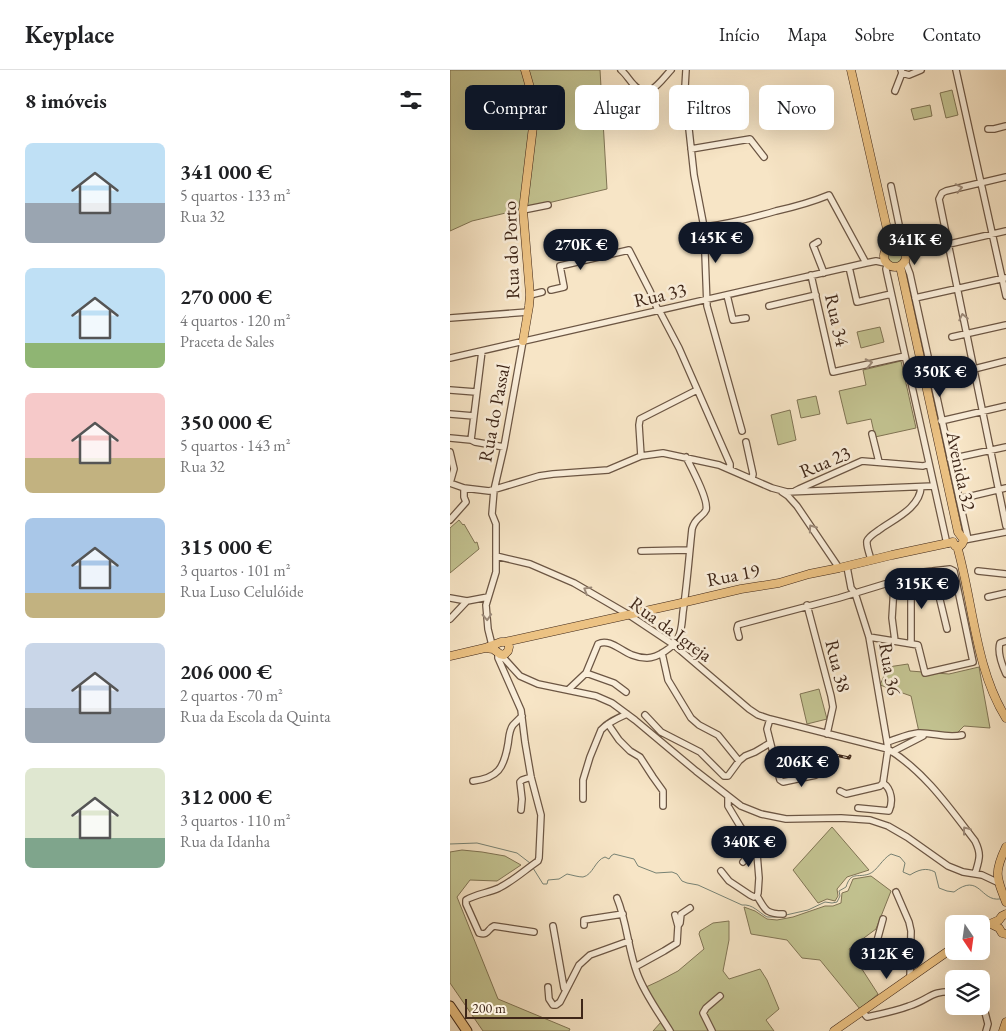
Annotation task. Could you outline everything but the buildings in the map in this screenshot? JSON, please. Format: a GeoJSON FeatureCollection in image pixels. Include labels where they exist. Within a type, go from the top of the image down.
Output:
{"type":"FeatureCollection","features":[{"type":"Feature","properties":{"kind":"highway"},"geometry":{"type":"LineString","coordinates":[[450,1006],[467,1031]]}},
{"type":"Feature","properties":{"kind":"highway"},"geometry":{"type":"LineString","coordinates":[[450,1016],[460,1031]]}},
{"type":"Feature","properties":{"kind":"main road","name":"Rua do Porto"},"geometry":{"type":"LineString","coordinates":[[523,341],[530,295],[523,210],[535,110],[525,70]]}},
{"type":"Feature","properties":{"kind":"main road","name":"Avenida 32"},"geometry":{"type":"LineString","coordinates":[[851,70],[890,242],[899,255]]}},
{"type":"Feature","properties":{"kind":"main road","name":"Avenida 32"},"geometry":{"type":"LineString","coordinates":[[856,70],[894,241],[899,255],[986,675],[1006,718]]}},
{"type":"Feature","properties":{"kind":"main road"},"geometry":{"type":"LineString","coordinates":[[884,254],[899,255],[886,264],[884,260],[884,254]]}},
{"type":"Feature","properties":{"kind":"main road","name":"Rua 19"},"geometry":{"type":"LineString","coordinates":[[450,656],[499,648],[519,639],[742,589],[779,583],[892,554],[958,541]]}},
{"type":"Feature","properties":{"kind":"main road"},"geometry":{"type":"LineString","coordinates":[[1006,847],[997,872],[1006,902]]}},
{"type":"Feature","properties":{"kind":"main road"},"geometry":{"type":"LineString","coordinates":[[1001,919],[1002,933],[1006,934]]}},
{"type":"Feature","properties":{"kind":"main road"},"geometry":{"type":"LineString","coordinates":[[834,1031],[945,953]]}},
{"type":"Feature","properties":{"kind":"main road"},"geometry":{"type":"LineString","coordinates":[[1003,1031],[1006,1022]]}},
{"type":"Feature","properties":{"kind":"street"},"geometry":{"type":"LineString","coordinates":[[621,70],[629,73],[633,84],[638,89],[649,91],[653,90],[671,70]]}},
{"type":"Feature","properties":{"kind":"street"},"geometry":{"type":"LineString","coordinates":[[686,70],[684,104],[704,227],[706,300],[742,431]]}},
{"type":"Feature","properties":{"kind":"street"},"geometry":{"type":"LineString","coordinates":[[895,92],[902,72],[909,74],[921,70]]}},
{"type":"Feature","properties":{"kind":"street"},"geometry":{"type":"LineString","coordinates":[[956,70],[980,184],[1004,278],[1006,296]]}},
{"type":"Feature","properties":{"kind":"street"},"geometry":{"type":"LineString","coordinates":[[988,129],[1006,126]]}},
{"type":"Feature","properties":{"kind":"street"},"geometry":{"type":"LineString","coordinates":[[691,149],[750,139],[764,157]]}},
{"type":"Feature","properties":{"kind":"street"},"geometry":{"type":"LineString","coordinates":[[1006,177],[946,191],[940,196],[939,202],[1006,526]]}},
{"type":"Feature","properties":{"kind":"street"},"geometry":{"type":"LineString","coordinates":[[891,186],[903,244],[899,255]]}},
{"type":"Feature","properties":{"kind":"street"},"geometry":{"type":"LineString","coordinates":[[704,227],[757,217],[829,195],[866,263]]}},
{"type":"Feature","properties":{"kind":"street"},"geometry":{"type":"LineString","coordinates":[[523,210],[548,205]]}},
{"type":"Feature","properties":{"kind":"street"},"geometry":{"type":"LineString","coordinates":[[899,255],[1006,231]]}},
{"type":"Feature","properties":{"kind":"street"},"geometry":{"type":"LineString","coordinates":[[818,242],[812,244],[824,273]]}},
{"type":"Feature","properties":{"kind":"street"},"geometry":{"type":"LineString","coordinates":[[551,290],[564,287],[560,266],[628,250],[679,348],[730,464],[730,469]]}},
{"type":"Feature","properties":{"kind":"street","name":"Rua 33"},"geometry":{"type":"LineString","coordinates":[[876,261],[884,254]]}},
{"type":"Feature","properties":{"kind":"street"},"geometry":{"type":"LineString","coordinates":[[899,255],[908,265],[959,499],[958,541]]}},
{"type":"Feature","properties":{"kind":"street","name":"Rua 33"},"geometry":{"type":"LineString","coordinates":[[450,358],[866,263],[876,261],[886,264]]}},
{"type":"Feature","properties":{"kind":"street"},"geometry":{"type":"LineString","coordinates":[[886,264],[934,486],[958,541]]}},
{"type":"Feature","properties":{"kind":"street"},"geometry":{"type":"LineString","coordinates":[[849,267],[857,302],[891,294]]}},
{"type":"Feature","properties":{"kind":"street","name":"Rua 34"},"geometry":{"type":"LineString","coordinates":[[811,276],[833,372],[905,356]]}},
{"type":"Feature","properties":{"kind":"street"},"geometry":{"type":"LineString","coordinates":[[915,298],[1004,278]]}},
{"type":"Feature","properties":{"kind":"street"},"geometry":{"type":"LineString","coordinates":[[530,295],[542,292]]}},
{"type":"Feature","properties":{"kind":"street"},"geometry":{"type":"LineString","coordinates":[[727,295],[733,320],[746,318]]}},
{"type":"Feature","properties":{"kind":"street"},"geometry":{"type":"LineString","coordinates":[[769,306],[816,295]]}},
{"type":"Feature","properties":{"kind":"street"},"geometry":{"type":"LineString","coordinates":[[450,318],[528,312]]}},
{"type":"Feature","properties":{"kind":"street"},"geometry":{"type":"LineString","coordinates":[[952,337],[1006,325]]}},
{"type":"Feature","properties":{"kind":"street","name":"Rua do Passal"},"geometry":{"type":"LineString","coordinates":[[494,490],[504,447],[523,341]]}},
{"type":"Feature","properties":{"kind":"street"},"geometry":{"type":"LineString","coordinates":[[471,440],[482,351]]}},
{"type":"Feature","properties":{"kind":"street"},"geometry":{"type":"LineString","coordinates":[[974,369],[1006,362]]}},
{"type":"Feature","properties":{"kind":"street"},"geometry":{"type":"LineString","coordinates":[[450,390],[476,392]]}},
{"type":"Feature","properties":{"kind":"street"},"geometry":{"type":"LineString","coordinates":[[642,456],[640,418],[697,390]]}},
{"type":"Feature","properties":{"kind":"street"},"geometry":{"type":"LineString","coordinates":[[942,421],[1006,406]]}},
{"type":"Feature","properties":{"kind":"street"},"geometry":{"type":"LineString","coordinates":[[450,414],[474,416]]}},
{"type":"Feature","properties":{"kind":"street"},"geometry":{"type":"LineString","coordinates":[[872,434],[879,462]]}},
{"type":"Feature","properties":{"kind":"street"},"geometry":{"type":"LineString","coordinates":[[450,438],[504,447]]}},
{"type":"Feature","properties":{"kind":"street"},"geometry":{"type":"LineString","coordinates":[[746,442],[753,474],[752,479]]}},
{"type":"Feature","properties":{"kind":"street"},"geometry":{"type":"LineString","coordinates":[[950,460],[1006,447]]}},
{"type":"Feature","properties":{"kind":"street"},"geometry":{"type":"LineString","coordinates":[[450,452],[454,469],[450,483],[464,488],[489,491],[538,476],[608,470],[642,456],[663,453],[686,457],[695,463],[702,461],[730,469],[782,492],[934,486]]}},
{"type":"Feature","properties":{"kind":"street"},"geometry":{"type":"LineString","coordinates":[[568,690],[586,673],[600,642],[608,643],[642,658],[653,657],[674,645],[680,634],[693,524],[706,511],[701,488],[686,457]]}},
{"type":"Feature","properties":{"kind":"street","name":"Rua 23"},"geometry":{"type":"LineString","coordinates":[[794,492],[862,461],[923,466],[929,464]]}},
{"type":"Feature","properties":{"kind":"street"},"geometry":{"type":"LineString","coordinates":[[694,473],[695,463]]}},
{"type":"Feature","properties":{"kind":"street"},"geometry":{"type":"LineString","coordinates":[[450,520],[466,502],[464,488]]}},
{"type":"Feature","properties":{"kind":"street"},"geometry":{"type":"LineString","coordinates":[[871,560],[868,545],[870,537],[909,509],[921,494],[921,488]]}},
{"type":"Feature","properties":{"kind":"street"},"geometry":{"type":"LineString","coordinates":[[959,499],[1006,488]]}},
{"type":"Feature","properties":{"kind":"street"},"geometry":{"type":"LineString","coordinates":[[494,490],[492,514],[496,524],[496,572],[486,605],[487,621],[499,648],[520,676],[538,684],[596,696],[612,703],[741,806],[761,814],[786,819],[841,818],[870,820],[888,826],[907,837],[948,866],[978,875],[1000,886]]}},
{"type":"Feature","properties":{"kind":"street","name":"Rua 36"},"geometry":{"type":"LineString","coordinates":[[782,492],[797,506],[843,568],[854,593],[869,637],[890,750],[883,783]]}},
{"type":"Feature","properties":{"kind":"street"},"geometry":{"type":"LineString","coordinates":[[797,506],[798,496],[806,492]]}},
{"type":"Feature","properties":{"kind":"street","name":"Rua 19"},"geometry":{"type":"LineString","coordinates":[[958,541],[1006,532]]}},
{"type":"Feature","properties":{"kind":"street"},"geometry":{"type":"LineString","coordinates":[[642,551],[689,550]]}},
{"type":"Feature","properties":{"kind":"street","name":"Rua da Igreja"},"geometry":{"type":"LineString","coordinates":[[496,556],[530,564],[574,582],[629,615],[674,645],[740,702],[758,715],[890,750]]}},
{"type":"Feature","properties":{"kind":"street"},"geometry":{"type":"LineString","coordinates":[[739,637],[737,629],[738,625],[741,624],[911,576],[933,571],[952,570],[973,662],[925,673],[918,645],[869,637]]}},
{"type":"Feature","properties":{"kind":"street"},"geometry":{"type":"LineString","coordinates":[[933,571],[947,629]]}},
{"type":"Feature","properties":{"kind":"street"},"geometry":{"type":"LineString","coordinates":[[978,572],[1006,574]]}},
{"type":"Feature","properties":{"kind":"street"},"geometry":{"type":"LineString","coordinates":[[911,576],[911,644]]}},
{"type":"Feature","properties":{"kind":"street"},"geometry":{"type":"LineString","coordinates":[[893,582],[892,618],[895,641]]}},
{"type":"Feature","properties":{"kind":"street"},"geometry":{"type":"LineString","coordinates":[[988,597],[1006,593]]}},
{"type":"Feature","properties":{"kind":"street"},"geometry":{"type":"LineString","coordinates":[[450,598],[468,601],[488,597]]}},
{"type":"Feature","properties":{"kind":"street"},"geometry":{"type":"LineString","coordinates":[[450,619],[468,601]]}},
{"type":"Feature","properties":{"kind":"street","name":"Rua 38"},"geometry":{"type":"LineString","coordinates":[[808,605],[833,707],[827,734]]}},
{"type":"Feature","properties":{"kind":"street"},"geometry":{"type":"LineString","coordinates":[[668,641],[662,649],[668,680],[691,718],[699,725],[718,735],[739,761]]}},
{"type":"Feature","properties":{"kind":"street"},"geometry":{"type":"LineString","coordinates":[[1006,641],[1000,643],[999,648],[1002,665],[1006,674]]}},
{"type":"Feature","properties":{"kind":"street"},"geometry":{"type":"LineString","coordinates":[[499,648],[498,658],[521,710],[524,742],[541,815],[539,858],[532,866],[498,888],[469,898],[466,900],[466,904],[479,933],[486,933],[494,926],[534,932]]}},
{"type":"Feature","properties":{"kind":"street"},"geometry":{"type":"LineString","coordinates":[[586,673],[614,683],[626,692]]}},
{"type":"Feature","properties":{"kind":"street"},"geometry":{"type":"LineString","coordinates":[[510,684],[520,676]]}},
{"type":"Feature","properties":{"kind":"street"},"geometry":{"type":"LineString","coordinates":[[582,799],[583,780],[601,730],[612,721],[627,714]]}},
{"type":"Feature","properties":{"kind":"street"},"geometry":{"type":"LineString","coordinates":[[473,781],[483,780],[500,770],[503,765],[510,732],[513,725],[522,716]]}},
{"type":"Feature","properties":{"kind":"street"},"geometry":{"type":"LineString","coordinates":[[645,716],[661,732],[700,752],[724,776],[728,776],[739,761],[770,742]]}},
{"type":"Feature","properties":{"kind":"street"},"geometry":{"type":"LineString","coordinates":[[770,719],[767,729],[780,780],[783,782],[816,775],[822,771]]}},
{"type":"Feature","properties":{"kind":"street"},"geometry":{"type":"LineString","coordinates":[[608,724],[619,740],[630,751],[640,757],[663,791],[664,806]]}},
{"type":"Feature","properties":{"kind":"street"},"geometry":{"type":"LineString","coordinates":[[887,742],[919,733],[938,736],[962,735]]}},
{"type":"Feature","properties":{"kind":"street"},"geometry":{"type":"LineString","coordinates":[[890,750],[923,736]]}},
{"type":"Feature","properties":{"kind":"street"},"geometry":{"type":"LineString","coordinates":[[890,750],[920,774],[937,792],[980,850],[978,875]]}},
{"type":"Feature","properties":{"kind":"street"},"geometry":{"type":"LineString","coordinates":[[521,810],[520,782],[531,777]]}},
{"type":"Feature","properties":{"kind":"street"},"geometry":{"type":"LineString","coordinates":[[840,791],[846,794],[880,786],[883,783],[888,787],[892,806],[889,811],[858,808]]}},
{"type":"Feature","properties":{"kind":"street"},"geometry":{"type":"LineString","coordinates":[[728,797],[728,806],[754,846],[757,854],[759,868],[757,896],[766,911],[782,914]]}},
{"type":"Feature","properties":{"kind":"street"},"geometry":{"type":"LineString","coordinates":[[754,846],[781,841]]}},
{"type":"Feature","properties":{"kind":"street"},"geometry":{"type":"LineString","coordinates":[[743,862],[754,846]]}},
{"type":"Feature","properties":{"kind":"street"},"geometry":{"type":"LineString","coordinates":[[721,871],[729,881],[750,895],[757,896]]}},
{"type":"Feature","properties":{"kind":"street"},"geometry":{"type":"LineString","coordinates":[[978,875],[997,872]]}},
{"type":"Feature","properties":{"kind":"street"},"geometry":{"type":"LineString","coordinates":[[896,892],[911,931],[910,978]]}},
{"type":"Feature","properties":{"kind":"street"},"geometry":{"type":"LineString","coordinates":[[617,898],[623,914],[635,967],[642,984],[670,1031]]}},
{"type":"Feature","properties":{"kind":"street"},"geometry":{"type":"LineString","coordinates":[[635,967],[677,942],[681,914],[690,908]]}},
{"type":"Feature","properties":{"kind":"street"},"geometry":{"type":"LineString","coordinates":[[584,925],[584,920],[623,914]]}},
{"type":"Feature","properties":{"kind":"street"},"geometry":{"type":"LineString","coordinates":[[675,915],[678,926]]}},
{"type":"Feature","properties":{"kind":"street"},"geometry":{"type":"LineString","coordinates":[[883,919],[877,941],[880,948],[885,951],[910,956]]}},
{"type":"Feature","properties":{"kind":"street"},"geometry":{"type":"LineString","coordinates":[[553,926],[564,988],[566,990]]}},
{"type":"Feature","properties":{"kind":"street"},"geometry":{"type":"LineString","coordinates":[[548,988],[549,999],[553,1005],[556,1005],[560,1002],[579,965],[590,955],[629,941]]}},
{"type":"Feature","properties":{"kind":"street"},"geometry":{"type":"LineString","coordinates":[[862,1011],[867,1017],[908,1007],[921,1002],[932,994],[945,992]]}},
{"type":"Feature","properties":{"kind":"street"},"geometry":{"type":"LineString","coordinates":[[712,1031],[703,1013],[720,996]]}},
{"type":"Feature","properties":{"kind":"street"},"geometry":{"type":"LineString","coordinates":[[986,1015],[988,1024],[986,1031]]}},
{"type":"Feature","properties":{"kind":"green space"},"geometry":{"type":"Polygon","coordinates":[[[450,70],[600,70],[601,85],[575,85],[575,130],[604,130],[607,189],[472,221],[450,231],[450,70]]]}},
{"type":"Feature","properties":{"kind":"green space"},"geometry":{"type":"Polygon","coordinates":[[[952,90],[958,115],[946,118],[940,93],[952,90]]]}},
{"type":"Feature","properties":{"kind":"green space"},"geometry":{"type":"Polygon","coordinates":[[[930,105],[932,116],[914,120],[911,109],[930,105]]]}},
{"type":"Feature","properties":{"kind":"green space"},"geometry":{"type":"Polygon","coordinates":[[[895,247],[901,250],[904,256],[901,262],[895,265],[889,262],[886,256],[889,250],[895,247]]]}},
{"type":"Feature","properties":{"kind":"green space"},"geometry":{"type":"Polygon","coordinates":[[[880,327],[884,342],[861,348],[857,332],[880,327]]]}},
{"type":"Feature","properties":{"kind":"green space"},"geometry":{"type":"Polygon","coordinates":[[[901,361],[916,428],[875,437],[871,419],[847,424],[839,391],[866,385],[863,370],[901,361]]]}},
{"type":"Feature","properties":{"kind":"green space"},"geometry":{"type":"Polygon","coordinates":[[[816,396],[820,414],[801,418],[797,400],[816,396]]]}},
{"type":"Feature","properties":{"kind":"green space"},"geometry":{"type":"Polygon","coordinates":[[[790,410],[796,440],[778,445],[771,415],[790,410]]]}},
{"type":"Feature","properties":{"kind":"green space"},"geometry":{"type":"Polygon","coordinates":[[[459,520],[464,524],[475,543],[477,542],[479,549],[450,573],[450,528],[459,520]]]}},
{"type":"Feature","properties":{"kind":"green space"},"geometry":{"type":"Polygon","coordinates":[[[908,664],[910,671],[949,674],[979,667],[990,728],[964,726],[954,736],[919,732],[911,696],[880,685],[888,667],[908,664]]]}},
{"type":"Feature","properties":{"kind":"green space"},"geometry":{"type":"Polygon","coordinates":[[[819,689],[827,719],[807,724],[800,694],[819,689]]]}},
{"type":"Feature","properties":{"kind":"green space"},"geometry":{"type":"Polygon","coordinates":[[[832,827],[869,870],[847,877],[837,889],[838,896],[835,901],[827,899],[818,903],[793,870],[832,827]]]}},
{"type":"Feature","properties":{"kind":"green space"},"geometry":{"type":"Polygon","coordinates":[[[462,850],[505,856],[521,865],[497,881],[470,880],[457,897],[498,999],[570,1029],[569,1031],[483,1031],[450,983],[450,852],[462,850]]]}},
{"type":"Feature","properties":{"kind":"green space"},"geometry":{"type":"Polygon","coordinates":[[[871,876],[891,891],[876,929],[849,949],[878,994],[860,1009],[820,960],[802,958],[787,940],[751,934],[744,907],[755,911],[767,919],[777,920],[793,917],[825,906],[841,903],[842,893],[848,891],[853,879],[871,876]]]}},
{"type":"Feature","properties":{"kind":"green space"},"geometry":{"type":"Polygon","coordinates":[[[729,921],[729,940],[723,971],[729,979],[760,969],[767,980],[779,1009],[766,1020],[774,1031],[653,1031],[662,1021],[646,987],[678,971],[704,949],[699,934],[700,931],[713,923],[729,921]]]}},
{"type":"Feature","properties":{"kind":"waterway"},"geometry":{"type":"LineString","coordinates":[[450,844],[477,843],[517,853],[530,863]]}},
{"type":"Feature","properties":{"kind":"waterway"},"geometry":{"type":"LineString","coordinates":[[533,868],[543,884],[547,884],[548,880],[559,879],[567,874],[581,877],[586,876],[599,861],[605,857],[609,859],[614,854],[634,859],[638,866],[656,873],[672,872],[677,874],[682,881],[698,885],[742,905],[752,907],[767,917],[780,917]]}},
{"type":"Feature","properties":{"kind":"waterway"},"geometry":{"type":"LineString","coordinates":[[786,915],[808,910],[825,902],[837,902],[840,896],[839,891],[846,887],[852,877],[869,874],[891,854],[900,857],[905,863],[903,872],[910,875],[922,870],[935,872],[939,888],[954,892],[969,885],[975,886],[993,899],[1000,899]]}},
{"type":"Feature","properties":{"kind":"railway"},"geometry":{"type":"LineString","coordinates":[[835,755],[849,758],[850,756]]}}]}
